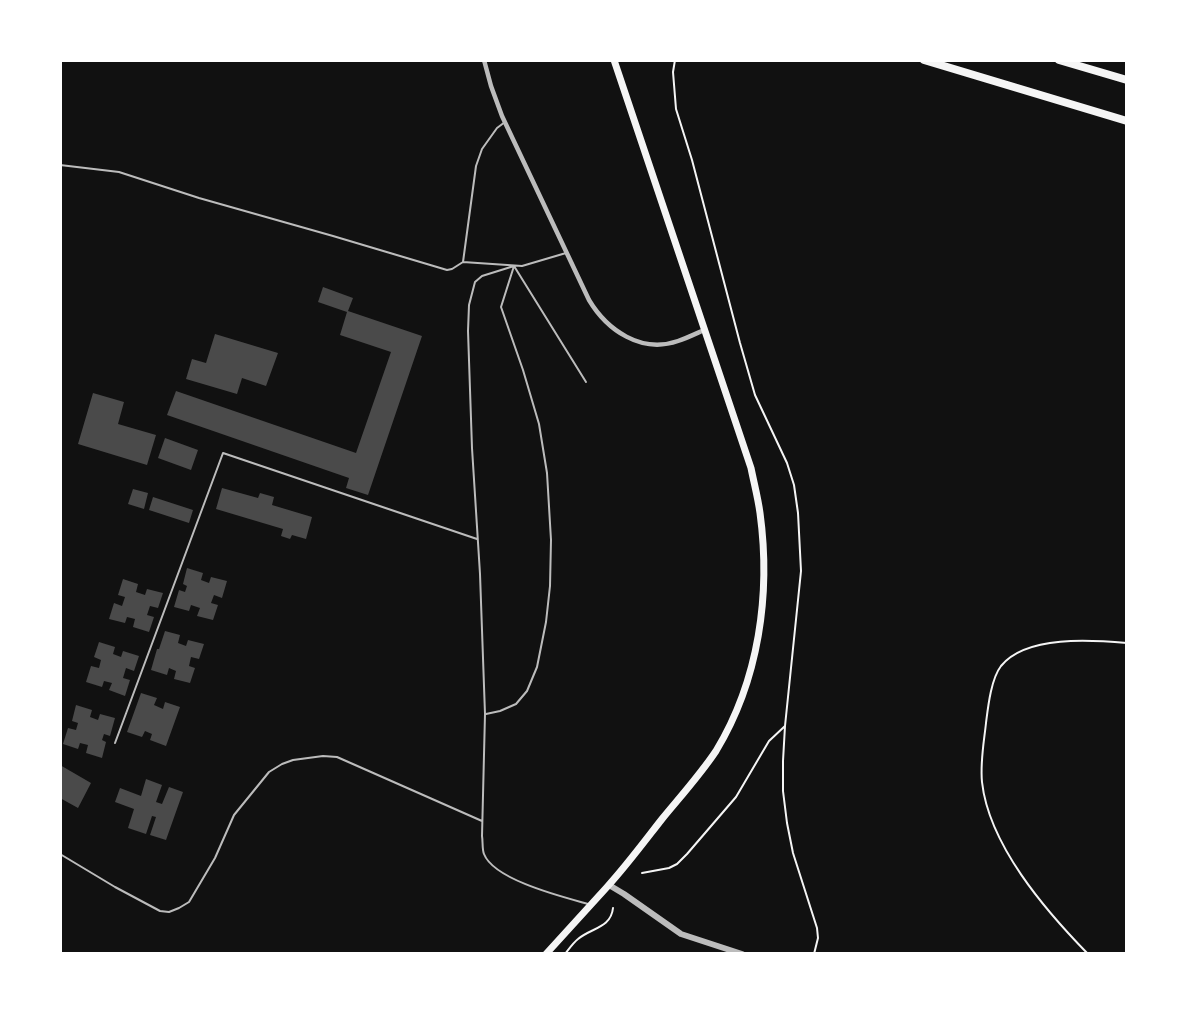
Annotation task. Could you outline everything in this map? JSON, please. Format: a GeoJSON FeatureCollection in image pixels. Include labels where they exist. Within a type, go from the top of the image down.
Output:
{"type":"FeatureCollection","features":[{"type":"Feature","properties":{"kind":"highway"},"geometry":{"type":"LineString","coordinates":[[924,60],[1127,121]]}},
{"type":"Feature","properties":{"kind":"highway"},"geometry":{"type":"LineString","coordinates":[[1059,60],[1127,81]]}},
{"type":"Feature","properties":{"kind":"main road"},"geometry":{"type":"LineString","coordinates":[[546,954],[609,885],[701,772],[716,749],[739,707],[759,638],[764,584],[760,512],[751,468],[614,60]]}},
{"type":"Feature","properties":{"kind":"street"},"geometry":{"type":"LineString","coordinates":[[484,60],[505,122],[595,310],[603,320],[622,336],[646,344],[678,342],[704,330]]}},
{"type":"Feature","properties":{"kind":"street"},"geometry":{"type":"LineString","coordinates":[[609,885],[681,934],[742,954]]}},
{"type":"Feature","properties":{"kind":"lane"},"geometry":{"type":"LineString","coordinates":[[463,262],[476,166],[482,149],[497,128],[505,122]]}},
{"type":"Feature","properties":{"kind":"lane"},"geometry":{"type":"LineString","coordinates":[[60,165],[119,172],[199,198],[441,269],[452,269],[463,262],[522,266],[567,253]]}},
{"type":"Feature","properties":{"kind":"lane"},"geometry":{"type":"LineString","coordinates":[[514,266],[586,382]]}},
{"type":"Feature","properties":{"kind":"lane"},"geometry":{"type":"LineString","coordinates":[[514,266],[482,276],[475,282],[469,305],[472,448],[485,714],[482,821],[484,855],[502,872],[534,887],[591,905]]}},
{"type":"Feature","properties":{"kind":"lane"},"geometry":{"type":"LineString","coordinates":[[485,714],[516,704],[527,692],[537,667],[550,586],[551,540],[547,473],[539,424],[501,307],[514,266]]}},
{"type":"Feature","properties":{"kind":"lane"},"geometry":{"type":"LineString","coordinates":[[115,743],[222,453],[477,539]]}},
{"type":"Feature","properties":{"kind":"lane"},"geometry":{"type":"LineString","coordinates":[[60,854],[160,911],[169,912],[189,902],[215,858],[234,815],[269,772],[293,760],[315,756],[337,757],[482,821]]}},
{"type":"Feature","properties":{"kind":"path"},"geometry":{"type":"LineString","coordinates":[[675,60],[673,72],[676,109],[695,171],[740,343],[755,395],[787,463],[794,485],[801,571],[785,726],[783,791],[793,853],[818,938],[814,954]]}},
{"type":"Feature","properties":{"kind":"path"},"geometry":{"type":"LineString","coordinates":[[1088,954],[1047,908],[1012,861],[998,834],[987,806],[982,783],[986,718],[993,681],[1000,667],[1011,657],[1042,645],[1063,641],[1127,643]]}},
{"type":"Feature","properties":{"kind":"path"},"geometry":{"type":"LineString","coordinates":[[642,873],[669,868],[682,859],[736,797],[770,741],[785,726]]}},
{"type":"Feature","properties":{"kind":"path"},"geometry":{"type":"LineString","coordinates":[[565,954],[578,939],[609,920],[613,908]]}},
{"type":"Feature","properties":{"kind":"building"},"geometry":{"type":"Polygon","coordinates":[[[323,287],[353,298],[348,311],[422,336],[368,495],[346,488],[349,478],[167,415],[176,391],[356,453],[391,352],[340,335],[347,312],[318,302],[323,287]]]}},
{"type":"Feature","properties":{"kind":"building"},"geometry":{"type":"Polygon","coordinates":[[[215,334],[278,353],[266,386],[242,378],[237,394],[186,379],[192,359],[206,363],[215,334]]]}},
{"type":"Feature","properties":{"kind":"building"},"geometry":{"type":"Polygon","coordinates":[[[93,393],[124,402],[118,424],[156,435],[147,465],[78,444],[93,393]]]}},
{"type":"Feature","properties":{"kind":"building"},"geometry":{"type":"Polygon","coordinates":[[[165,438],[198,450],[191,470],[158,458],[165,438]]]}},
{"type":"Feature","properties":{"kind":"building"},"geometry":{"type":"Polygon","coordinates":[[[222,488],[258,498],[260,493],[274,497],[272,505],[312,517],[306,539],[292,535],[290,539],[281,536],[283,529],[216,509],[222,488]]]}},
{"type":"Feature","properties":{"kind":"building"},"geometry":{"type":"Polygon","coordinates":[[[133,489],[148,493],[144,509],[128,504],[133,489]]]}},
{"type":"Feature","properties":{"kind":"building"},"geometry":{"type":"Polygon","coordinates":[[[153,497],[193,510],[189,523],[149,510],[153,497]]]}},
{"type":"Feature","properties":{"kind":"building"},"geometry":{"type":"Polygon","coordinates":[[[187,568],[203,573],[201,580],[209,583],[211,577],[227,581],[222,598],[214,595],[211,603],[218,605],[213,620],[197,616],[200,608],[191,605],[189,611],[174,607],[179,590],[185,592],[187,586],[183,584],[187,568]]]}},
{"type":"Feature","properties":{"kind":"building"},"geometry":{"type":"Polygon","coordinates":[[[123,579],[138,584],[136,592],[145,595],[147,589],[163,593],[158,608],[150,606],[147,615],[154,617],[149,632],[133,627],[135,619],[127,617],[125,623],[109,619],[114,603],[122,606],[125,597],[118,595],[123,579]]]}},
{"type":"Feature","properties":{"kind":"building"},"geometry":{"type":"Polygon","coordinates":[[[165,631],[180,635],[178,643],[186,646],[188,640],[204,644],[199,659],[191,657],[189,666],[195,668],[190,683],[174,679],[176,671],[169,668],[167,675],[151,670],[165,631]]]}},
{"type":"Feature","properties":{"kind":"building"},"geometry":{"type":"Polygon","coordinates":[[[99,642],[115,647],[113,654],[121,657],[123,651],[139,656],[134,671],[126,668],[123,678],[130,680],[125,696],[109,690],[112,683],[104,681],[102,687],[86,682],[91,666],[99,668],[101,660],[94,657],[99,642]]]}},
{"type":"Feature","properties":{"kind":"building"},"geometry":{"type":"Polygon","coordinates":[[[141,693],[157,698],[154,705],[163,709],[165,702],[180,707],[166,746],[150,740],[152,734],[145,731],[142,737],[127,732],[141,693]]]}},
{"type":"Feature","properties":{"kind":"building"},"geometry":{"type":"Polygon","coordinates":[[[76,705],[92,710],[90,717],[98,720],[100,714],[115,718],[110,736],[104,734],[102,740],[106,742],[102,758],[86,753],[88,745],[80,743],[78,749],[63,744],[68,728],[76,730],[78,723],[72,721],[76,705]]]}},
{"type":"Feature","properties":{"kind":"building"},"geometry":{"type":"Polygon","coordinates":[[[60,765],[91,783],[78,808],[60,798],[60,765]]]}},
{"type":"Feature","properties":{"kind":"building"},"geometry":{"type":"Polygon","coordinates":[[[146,779],[162,785],[156,802],[162,804],[169,787],[183,792],[166,840],[150,835],[156,817],[152,816],[146,834],[128,828],[134,809],[115,802],[120,788],[141,796],[146,779]]]}}]}
